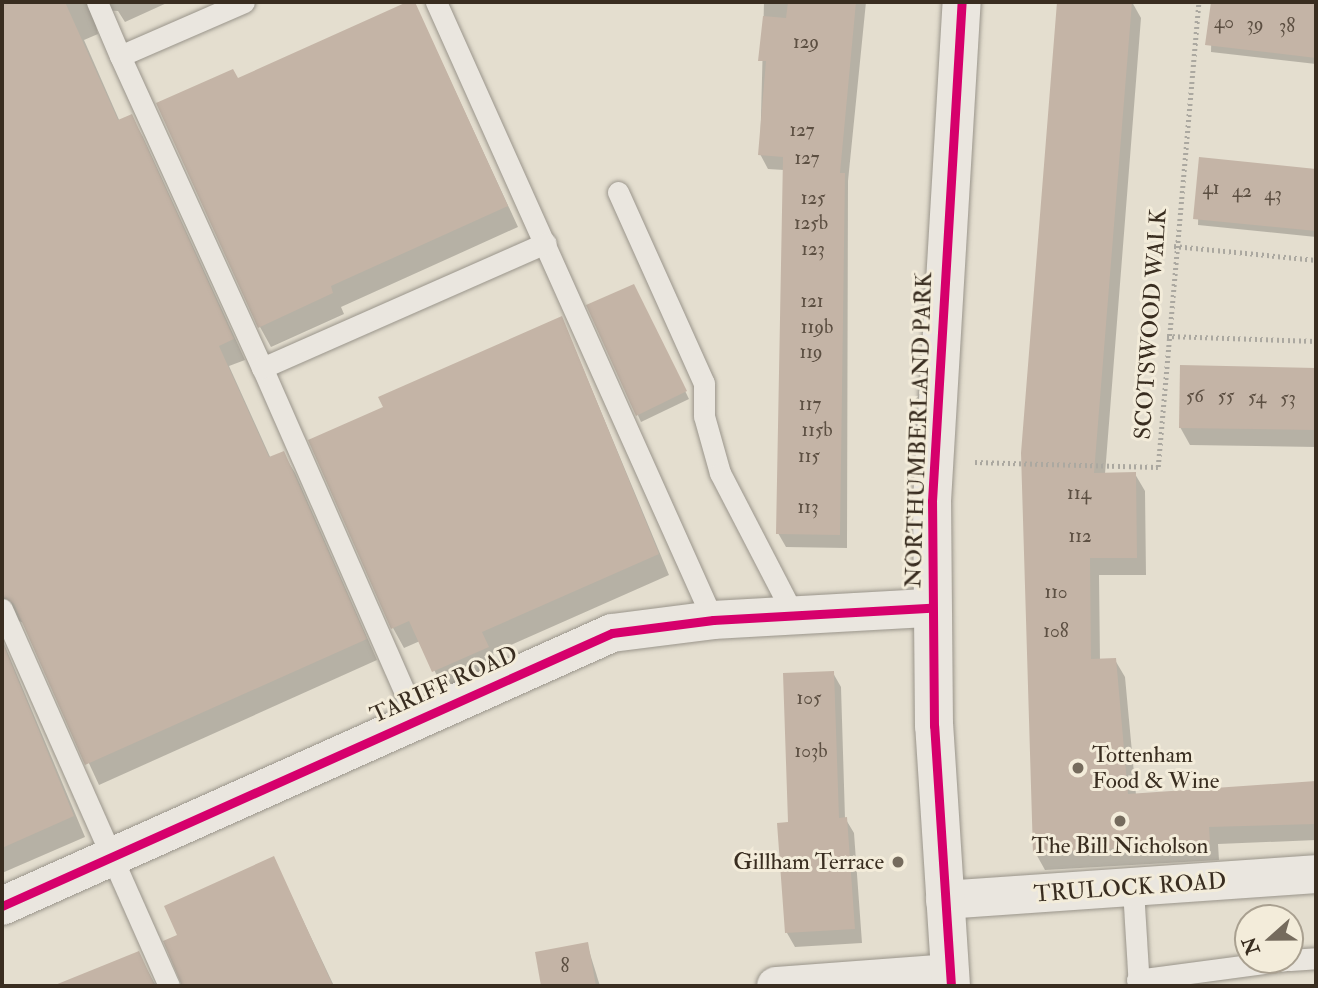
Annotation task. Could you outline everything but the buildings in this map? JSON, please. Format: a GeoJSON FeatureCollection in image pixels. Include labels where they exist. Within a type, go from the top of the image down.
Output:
{"type":"FeatureCollection","features":[{"type":"Feature","properties":{"kind":"street","name":"NORTHUMBERLAND PARK"},"geometry":{"type":"LineString","coordinates":[[950,980],[931,608],[933,461],[962,2]]}},
{"type":"Feature","properties":{"kind":"street","name":"TARIFF ROAD"},"geometry":{"type":"LineString","coordinates":[[2,906],[416,718],[612,633],[713,620],[931,608]]}},
{"type":"Feature","properties":{"kind":"street","name":"TRULOCK ROAD"},"geometry":{"type":"LineString","coordinates":[[944,900],[1133,889],[1316,874]]}},
{"type":"Feature","properties":{"kind":"street"},"geometry":{"type":"LineString","coordinates":[[776,986],[950,980]]}},
{"type":"Feature","properties":{"kind":"lane"},"geometry":{"type":"LineString","coordinates":[[97,2],[416,718]]}},
{"type":"Feature","properties":{"kind":"lane"},"geometry":{"type":"LineString","coordinates":[[120,55],[244,2]]}},
{"type":"Feature","properties":{"kind":"lane"},"geometry":{"type":"LineString","coordinates":[[436,2],[547,243],[713,620]]}},
{"type":"Feature","properties":{"kind":"lane"},"geometry":{"type":"LineString","coordinates":[[618,192],[704,383],[704,416],[720,473],[794,615]]}},
{"type":"Feature","properties":{"kind":"lane"},"geometry":{"type":"LineString","coordinates":[[262,369],[547,243]]}},
{"type":"Feature","properties":{"kind":"lane"},"geometry":{"type":"LineString","coordinates":[[2,609],[169,986]]}},
{"type":"Feature","properties":{"kind":"lane"},"geometry":{"type":"LineString","coordinates":[[1133,889],[1141,944],[1138,983],[1234,968]]}},
{"type":"Feature","properties":{"kind":"path"},"geometry":{"type":"LineString","coordinates":[[1174,246],[1316,260]]}},
{"type":"Feature","properties":{"kind":"path"},"geometry":{"type":"LineString","coordinates":[[1167,336],[1316,341]]}},
{"type":"Feature","properties":{"kind":"cycle path"},"geometry":{"type":"LineString","coordinates":[[951,986],[934,726],[932,501],[962,2]]}},
{"type":"Feature","properties":{"kind":"cycle path"},"geometry":{"type":"LineString","coordinates":[[2,906],[612,633],[713,620],[931,608]]}},
{"type":"Feature","properties":{"kind":"place","name":"Tottenham Food & Wine"},"geometry":{"type":"Point","coordinates":[1078,768]}},
{"type":"Feature","properties":{"kind":"place","name":"The Bill Nicholson"},"geometry":{"type":"Point","coordinates":[1120,821]}},
{"type":"Feature","properties":{"kind":"place","name":"Gillham Terrace"},"geometry":{"type":"Point","coordinates":[898,862]}}]}
